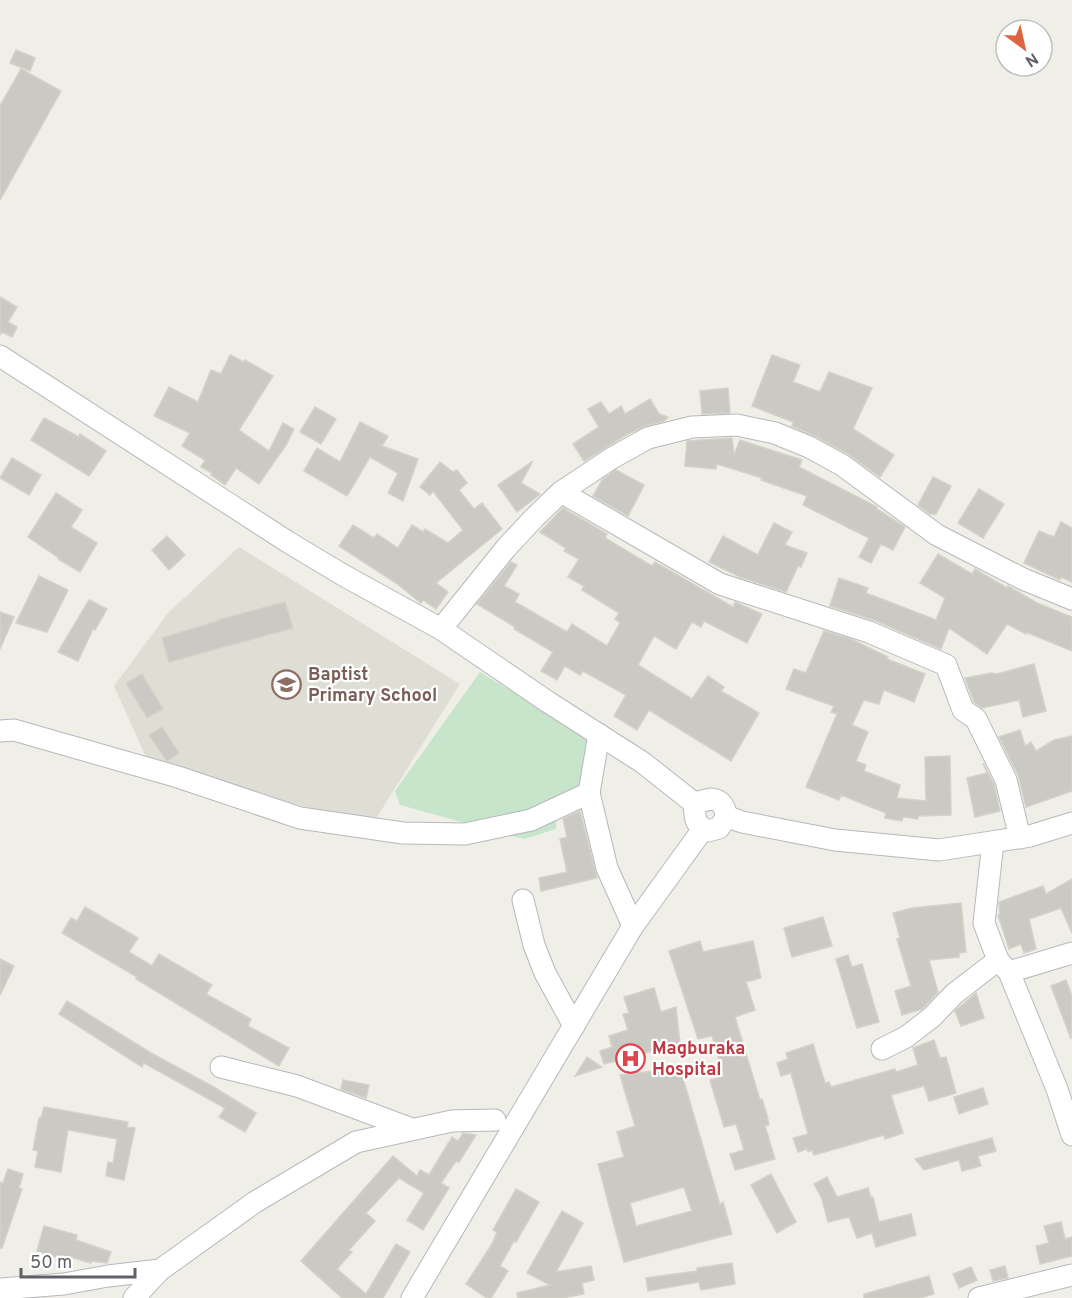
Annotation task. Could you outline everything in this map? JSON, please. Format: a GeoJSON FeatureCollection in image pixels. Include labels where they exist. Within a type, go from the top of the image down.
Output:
{"type":"FeatureCollection","features":[{"type":"Feature","properties":{"kind":"street"},"geometry":{"type":"LineString","coordinates":[[0,356],[288,542],[343,575],[441,628],[548,702],[642,762],[694,803],[695,821],[703,829],[708,831],[719,828],[724,823],[726,816],[724,806],[715,799],[694,803]]}},
{"type":"Feature","properties":{"kind":"street"},"geometry":{"type":"LineString","coordinates":[[441,628],[506,548],[561,492],[612,458],[648,438],[692,428],[736,424],[775,433],[809,447],[842,465],[937,535],[1023,579],[1072,598]]}},
{"type":"Feature","properties":{"kind":"street"},"geometry":{"type":"LineString","coordinates":[[561,492],[720,584],[869,632],[946,665],[963,710],[976,719],[1006,780],[1020,838]]}},
{"type":"Feature","properties":{"kind":"street"},"geometry":{"type":"LineString","coordinates":[[0,731],[14,730],[178,777],[300,818],[403,833],[465,834],[531,820],[589,794]]}},
{"type":"Feature","properties":{"kind":"street"},"geometry":{"type":"LineString","coordinates":[[599,734],[589,794],[607,868],[633,926]]}},
{"type":"Feature","properties":{"kind":"street"},"geometry":{"type":"LineString","coordinates":[[726,816],[742,822],[835,840],[939,850],[1020,838],[1072,823]]}},
{"type":"Feature","properties":{"kind":"street"},"geometry":{"type":"LineString","coordinates":[[412,1298],[633,926],[703,829]]}},
{"type":"Feature","properties":{"kind":"street"},"geometry":{"type":"LineString","coordinates":[[993,843],[984,923],[1057,1089],[1072,1134]]}},
{"type":"Feature","properties":{"kind":"street"},"geometry":{"type":"LineString","coordinates":[[523,900],[534,945],[545,973],[574,1026]]}},
{"type":"Feature","properties":{"kind":"street"},"geometry":{"type":"LineString","coordinates":[[882,1049],[906,1037],[932,1017],[954,994],[1004,966],[1072,953]]}},
{"type":"Feature","properties":{"kind":"street"},"geometry":{"type":"LineString","coordinates":[[221,1066],[297,1086],[412,1129]]}},
{"type":"Feature","properties":{"kind":"street"},"geometry":{"type":"LineString","coordinates":[[356,1143],[361,1123],[360,1108]]}},
{"type":"Feature","properties":{"kind":"street"},"geometry":{"type":"LineString","coordinates":[[134,1298],[160,1270],[255,1202],[356,1143],[452,1121],[495,1120]]}},
{"type":"Feature","properties":{"kind":"street"},"geometry":{"type":"LineString","coordinates":[[1,1290],[64,1284],[160,1270]]}},
{"type":"Feature","properties":{"kind":"street"},"geometry":{"type":"LineString","coordinates":[[979,1298],[1072,1275]]}},
{"type":"Feature","properties":{"kind":"shaded area","name":"Baptist Primary School"},"geometry":{"type":"Polygon","coordinates":[[[239,547],[460,684],[372,825],[149,764],[114,686],[168,613],[239,547]]]}},
{"type":"Feature","properties":{"kind":"green space"},"geometry":{"type":"Polygon","coordinates":[[[480,672],[592,740],[580,794],[558,796],[556,829],[524,839],[400,805],[395,791],[480,672]]]}},
{"type":"Feature","properties":{"kind":"building"},"geometry":{"type":"Polygon","coordinates":[[[16,50],[35,58],[30,71],[10,63],[16,50]]]}},
{"type":"Feature","properties":{"kind":"building"},"geometry":{"type":"Polygon","coordinates":[[[21,69],[61,91],[0,200],[0,106],[21,69]]]}},
{"type":"Feature","properties":{"kind":"building"},"geometry":{"type":"Polygon","coordinates":[[[0,297],[17,307],[8,322],[17,327],[12,337],[2,332],[0,335],[0,297]]]}},
{"type":"Feature","properties":{"kind":"building"},"geometry":{"type":"Polygon","coordinates":[[[230,355],[244,362],[245,360],[273,376],[239,430],[269,451],[283,423],[294,429],[286,445],[259,484],[236,468],[225,485],[201,467],[205,460],[182,446],[190,433],[154,416],[169,387],[198,402],[211,370],[221,374],[230,355]]]}},
{"type":"Feature","properties":{"kind":"building"},"geometry":{"type":"Polygon","coordinates":[[[772,355],[800,365],[793,382],[820,392],[829,372],[872,388],[853,429],[894,455],[880,477],[848,454],[792,426],[793,422],[752,406],[772,355]]]}},
{"type":"Feature","properties":{"kind":"building"},"geometry":{"type":"Polygon","coordinates":[[[728,388],[730,413],[702,414],[700,391],[728,388]]]}},
{"type":"Feature","properties":{"kind":"building"},"geometry":{"type":"Polygon","coordinates":[[[650,399],[659,414],[668,417],[664,421],[645,426],[626,435],[584,461],[573,444],[599,427],[588,409],[601,402],[609,414],[621,406],[625,414],[650,399]]]}},
{"type":"Feature","properties":{"kind":"building"},"geometry":{"type":"Polygon","coordinates":[[[315,407],[336,419],[321,444],[300,432],[315,407]]]}},
{"type":"Feature","properties":{"kind":"building"},"geometry":{"type":"Polygon","coordinates":[[[44,418],[79,437],[80,434],[106,451],[89,476],[31,440],[44,418]]]}},
{"type":"Feature","properties":{"kind":"building"},"geometry":{"type":"Polygon","coordinates":[[[360,422],[388,436],[382,446],[418,459],[403,501],[388,493],[398,473],[370,457],[347,496],[304,471],[317,448],[340,462],[360,422]]]}},
{"type":"Feature","properties":{"kind":"building"},"geometry":{"type":"Polygon","coordinates":[[[732,438],[734,455],[740,440],[802,460],[799,467],[877,507],[905,527],[893,550],[881,544],[871,563],[859,557],[869,538],[803,505],[807,496],[761,480],[762,478],[717,464],[716,469],[685,466],[687,441],[732,438]]]}},
{"type":"Feature","properties":{"kind":"building"},"geometry":{"type":"Polygon","coordinates":[[[12,458],[41,475],[29,495],[0,478],[12,458]]]}},
{"type":"Feature","properties":{"kind":"building"},"geometry":{"type":"Polygon","coordinates":[[[533,461],[521,483],[540,494],[517,512],[498,485],[533,461]]]}},
{"type":"Feature","properties":{"kind":"building"},"geometry":{"type":"Polygon","coordinates":[[[440,462],[453,472],[457,470],[467,483],[459,490],[474,509],[482,503],[502,529],[436,583],[448,592],[436,609],[423,600],[421,603],[396,583],[339,546],[353,525],[374,538],[377,534],[398,548],[412,525],[423,532],[425,529],[448,543],[463,530],[433,491],[430,495],[420,487],[440,462]]]}},
{"type":"Feature","properties":{"kind":"building"},"geometry":{"type":"Polygon","coordinates":[[[616,470],[644,485],[628,516],[593,496],[602,480],[616,470]]]}},
{"type":"Feature","properties":{"kind":"building"},"geometry":{"type":"Polygon","coordinates":[[[933,477],[951,486],[936,514],[930,514],[918,505],[933,477]]]}},
{"type":"Feature","properties":{"kind":"building"},"geometry":{"type":"Polygon","coordinates":[[[979,489],[1004,504],[983,538],[958,523],[979,489]]]}},
{"type":"Feature","properties":{"kind":"building"},"geometry":{"type":"Polygon","coordinates":[[[56,493],[82,510],[71,527],[97,543],[80,572],[28,537],[56,493]]]}},
{"type":"Feature","properties":{"kind":"building"},"geometry":{"type":"Polygon","coordinates":[[[563,508],[607,534],[605,538],[652,566],[655,562],[733,607],[735,602],[762,614],[747,643],[704,621],[701,627],[692,622],[676,649],[654,636],[638,665],[692,699],[708,676],[724,687],[721,691],[759,713],[731,761],[649,710],[637,730],[614,716],[626,695],[583,671],[580,675],[565,666],[557,680],[541,671],[553,652],[477,604],[511,562],[517,565],[504,586],[519,594],[515,602],[567,632],[572,624],[607,646],[620,623],[615,619],[619,613],[582,590],[584,586],[568,577],[579,559],[564,551],[566,548],[540,532],[563,508]]]}},
{"type":"Feature","properties":{"kind":"building"},"geometry":{"type":"Polygon","coordinates":[[[1061,522],[1072,528],[1072,582],[1061,577],[1060,580],[1024,563],[1039,531],[1054,537],[1061,522]]]}},
{"type":"Feature","properties":{"kind":"building"},"geometry":{"type":"Polygon","coordinates":[[[774,523],[792,532],[785,545],[807,553],[786,592],[740,577],[709,562],[723,536],[758,554],[774,523]]]}},
{"type":"Feature","properties":{"kind":"building"},"geometry":{"type":"Polygon","coordinates":[[[167,536],[185,555],[169,570],[152,550],[167,536]]]}},
{"type":"Feature","properties":{"kind":"building"},"geometry":{"type":"Polygon","coordinates":[[[938,554],[972,574],[975,569],[1037,603],[1072,617],[1072,651],[1026,632],[1026,634],[1007,624],[987,654],[949,628],[941,649],[874,620],[830,606],[839,578],[868,588],[866,593],[936,620],[945,598],[920,583],[938,554]]]}},
{"type":"Feature","properties":{"kind":"building"},"geometry":{"type":"Polygon","coordinates":[[[39,576],[68,590],[47,632],[16,623],[39,576]]]}},
{"type":"Feature","properties":{"kind":"building"},"geometry":{"type":"Polygon","coordinates":[[[89,600],[107,609],[95,630],[93,629],[78,661],[58,652],[89,600]]]}},
{"type":"Feature","properties":{"kind":"building"},"geometry":{"type":"Polygon","coordinates":[[[285,602],[293,628],[169,662],[162,638],[285,602]]]}},
{"type":"Feature","properties":{"kind":"building"},"geometry":{"type":"Polygon","coordinates":[[[0,612],[14,617],[0,649],[0,612]]]}},
{"type":"Feature","properties":{"kind":"building"},"geometry":{"type":"Polygon","coordinates":[[[824,631],[851,639],[888,657],[887,659],[925,674],[914,702],[884,690],[879,704],[864,700],[852,725],[868,732],[856,761],[866,765],[864,771],[900,785],[897,798],[926,801],[925,757],[950,756],[951,815],[918,816],[918,819],[903,817],[902,821],[885,818],[886,813],[841,795],[839,800],[806,787],[837,714],[831,712],[834,706],[786,689],[794,669],[806,673],[824,631]]]}},
{"type":"Feature","properties":{"kind":"building"},"geometry":{"type":"Polygon","coordinates":[[[1034,664],[1046,711],[1023,717],[1019,700],[982,708],[974,702],[965,678],[997,674],[1034,664]]]}},
{"type":"Feature","properties":{"kind":"building"},"geometry":{"type":"Polygon","coordinates":[[[142,674],[163,709],[147,718],[126,683],[142,674]]]}},
{"type":"Feature","properties":{"kind":"building"},"geometry":{"type":"Polygon","coordinates":[[[162,727],[179,753],[167,761],[149,735],[162,727]]]}},
{"type":"Feature","properties":{"kind":"building"},"geometry":{"type":"Polygon","coordinates":[[[1020,730],[1025,746],[1031,742],[1036,751],[1054,740],[1072,736],[1072,791],[1026,807],[1018,775],[999,737],[1020,730]]]}},
{"type":"Feature","properties":{"kind":"building"},"geometry":{"type":"Polygon","coordinates":[[[983,763],[994,784],[1000,811],[975,817],[967,778],[987,773],[983,763]]]}},
{"type":"Feature","properties":{"kind":"building"},"geometry":{"type":"Polygon","coordinates":[[[580,811],[597,878],[541,891],[539,878],[567,872],[560,839],[567,837],[563,819],[580,811]]]}},
{"type":"Feature","properties":{"kind":"building"},"geometry":{"type":"Polygon","coordinates":[[[1072,879],[1072,933],[1061,908],[1029,919],[1036,949],[1024,953],[1021,944],[1009,949],[998,915],[1000,914],[999,902],[1043,886],[1046,894],[1072,879]]]}},
{"type":"Feature","properties":{"kind":"building"},"geometry":{"type":"Polygon","coordinates":[[[961,903],[966,952],[959,953],[959,957],[929,960],[938,992],[922,1009],[902,1015],[895,991],[911,986],[897,939],[900,938],[893,913],[912,908],[961,903]]]}},
{"type":"Feature","properties":{"kind":"building"},"geometry":{"type":"Polygon","coordinates":[[[85,907],[138,938],[129,952],[152,966],[159,954],[212,985],[206,994],[251,1019],[248,1026],[289,1048],[279,1066],[62,933],[71,918],[77,921],[85,907]]]}},
{"type":"Feature","properties":{"kind":"building"},"geometry":{"type":"Polygon","coordinates":[[[823,917],[832,946],[792,957],[784,928],[823,917]]]}},
{"type":"Feature","properties":{"kind":"building"},"geometry":{"type":"Polygon","coordinates":[[[700,941],[703,952],[753,941],[761,978],[746,982],[755,1010],[735,1017],[760,1100],[762,1099],[767,1115],[769,1125],[765,1126],[775,1159],[735,1170],[730,1154],[744,1150],[736,1124],[724,1127],[710,1080],[724,1076],[712,1036],[698,1039],[669,951],[700,941]]]}},
{"type":"Feature","properties":{"kind":"building"},"geometry":{"type":"Polygon","coordinates":[[[848,955],[852,967],[862,964],[879,1022],[857,1028],[836,959],[848,955]]]}},
{"type":"Feature","properties":{"kind":"building"},"geometry":{"type":"Polygon","coordinates":[[[0,959],[14,966],[0,995],[0,959]]]}},
{"type":"Feature","properties":{"kind":"building"},"geometry":{"type":"Polygon","coordinates":[[[1066,980],[1072,996],[1071,1039],[1051,986],[1066,980]]]}},
{"type":"Feature","properties":{"kind":"building"},"geometry":{"type":"Polygon","coordinates":[[[654,988],[661,1012],[676,1007],[680,1044],[604,1064],[600,1051],[612,1047],[609,1036],[628,1030],[623,1014],[629,1013],[624,997],[654,988]]]}},
{"type":"Feature","properties":{"kind":"building"},"geometry":{"type":"Polygon","coordinates":[[[976,993],[984,1018],[961,1026],[955,1011],[976,993]]]}},
{"type":"Feature","properties":{"kind":"building"},"geometry":{"type":"Polygon","coordinates":[[[67,1001],[151,1053],[256,1113],[245,1132],[219,1117],[225,1108],[144,1063],[142,1067],[59,1014],[67,1001]]]}},
{"type":"Feature","properties":{"kind":"building"},"geometry":{"type":"Polygon","coordinates":[[[934,1040],[940,1058],[946,1057],[956,1093],[929,1101],[924,1086],[891,1095],[903,1133],[885,1139],[884,1135],[814,1155],[812,1150],[808,1152],[807,1149],[798,1152],[793,1138],[808,1134],[791,1073],[781,1076],[777,1063],[788,1059],[786,1053],[813,1044],[825,1083],[829,1082],[831,1087],[918,1065],[913,1048],[934,1040]]]}},
{"type":"Feature","properties":{"kind":"building"},"geometry":{"type":"Polygon","coordinates":[[[587,1057],[602,1067],[575,1076],[587,1057]]]}},
{"type":"Feature","properties":{"kind":"building"},"geometry":{"type":"Polygon","coordinates":[[[680,1068],[720,1205],[723,1202],[732,1234],[624,1262],[598,1164],[624,1157],[617,1132],[635,1126],[620,1075],[680,1068]],[[684,1187],[630,1203],[636,1226],[692,1211],[684,1187]]]}},
{"type":"Feature","properties":{"kind":"building"},"geometry":{"type":"Polygon","coordinates":[[[343,1080],[369,1085],[366,1098],[341,1089],[343,1080]]]}},
{"type":"Feature","properties":{"kind":"building"},"geometry":{"type":"Polygon","coordinates":[[[983,1088],[988,1104],[959,1114],[954,1097],[983,1088]]]}},
{"type":"Feature","properties":{"kind":"building"},"geometry":{"type":"Polygon","coordinates":[[[44,1107],[128,1122],[127,1127],[135,1128],[124,1180],[106,1176],[108,1162],[113,1163],[117,1139],[68,1130],[61,1172],[35,1167],[38,1151],[33,1150],[39,1118],[41,1118],[44,1107]]]}},
{"type":"Feature","properties":{"kind":"building"},"geometry":{"type":"Polygon","coordinates":[[[463,1133],[476,1135],[459,1162],[456,1161],[441,1183],[449,1188],[423,1230],[407,1220],[424,1193],[399,1178],[366,1213],[375,1221],[349,1250],[352,1252],[337,1269],[366,1294],[396,1244],[410,1252],[383,1298],[342,1298],[301,1261],[393,1156],[417,1176],[420,1170],[429,1175],[452,1137],[458,1141],[463,1133]]]}},
{"type":"Feature","properties":{"kind":"building"},"geometry":{"type":"Polygon","coordinates":[[[992,1138],[996,1151],[978,1156],[981,1166],[962,1171],[959,1160],[924,1170],[915,1159],[992,1138]]]}},
{"type":"Feature","properties":{"kind":"building"},"geometry":{"type":"Polygon","coordinates":[[[8,1169],[23,1174],[19,1188],[22,1189],[2,1248],[0,1248],[0,1182],[3,1183],[8,1169]]]}},
{"type":"Feature","properties":{"kind":"building"},"geometry":{"type":"Polygon","coordinates":[[[771,1174],[796,1222],[777,1233],[751,1185],[771,1174]]]}},
{"type":"Feature","properties":{"kind":"building"},"geometry":{"type":"Polygon","coordinates":[[[827,1177],[837,1197],[868,1188],[871,1198],[873,1197],[879,1222],[911,1214],[916,1235],[876,1247],[872,1233],[857,1238],[849,1217],[828,1222],[822,1199],[814,1184],[827,1177]]]}},
{"type":"Feature","properties":{"kind":"building"},"geometry":{"type":"Polygon","coordinates":[[[516,1189],[539,1202],[500,1266],[508,1271],[491,1298],[487,1298],[466,1284],[492,1244],[497,1232],[493,1230],[516,1189]]]}},
{"type":"Feature","properties":{"kind":"building"},"geometry":{"type":"Polygon","coordinates":[[[562,1211],[583,1223],[556,1272],[591,1266],[594,1280],[582,1283],[584,1294],[563,1298],[518,1298],[517,1293],[550,1285],[527,1273],[562,1211]]]}},
{"type":"Feature","properties":{"kind":"building"},"geometry":{"type":"Polygon","coordinates":[[[1061,1222],[1065,1239],[1072,1237],[1072,1256],[1040,1264],[1036,1246],[1049,1243],[1044,1226],[1061,1222]]]}},
{"type":"Feature","properties":{"kind":"building"},"geometry":{"type":"Polygon","coordinates":[[[44,1226],[77,1235],[76,1240],[111,1252],[107,1263],[91,1261],[91,1263],[70,1257],[69,1261],[37,1251],[44,1226]]]}},
{"type":"Feature","properties":{"kind":"building"},"geometry":{"type":"Polygon","coordinates":[[[732,1263],[735,1284],[701,1290],[699,1282],[648,1291],[646,1278],[697,1271],[697,1268],[732,1263]]]}},
{"type":"Feature","properties":{"kind":"building"},"geometry":{"type":"Polygon","coordinates":[[[1005,1266],[1008,1278],[993,1281],[990,1270],[1005,1266]]]}},
{"type":"Feature","properties":{"kind":"building"},"geometry":{"type":"Polygon","coordinates":[[[971,1267],[977,1280],[959,1288],[953,1274],[971,1267]]]}},
{"type":"Feature","properties":{"kind":"building"},"geometry":{"type":"Polygon","coordinates":[[[929,1276],[934,1294],[920,1298],[864,1298],[864,1294],[929,1276]]]}},
{"type":"Feature","properties":{"kind":"place","name":"Baptist Primary School"},"geometry":{"type":"Point","coordinates":[287,685]}},
{"type":"Feature","properties":{"kind":"place","name":"Magburaka Hospital"},"geometry":{"type":"Point","coordinates":[631,1059]}}]}
